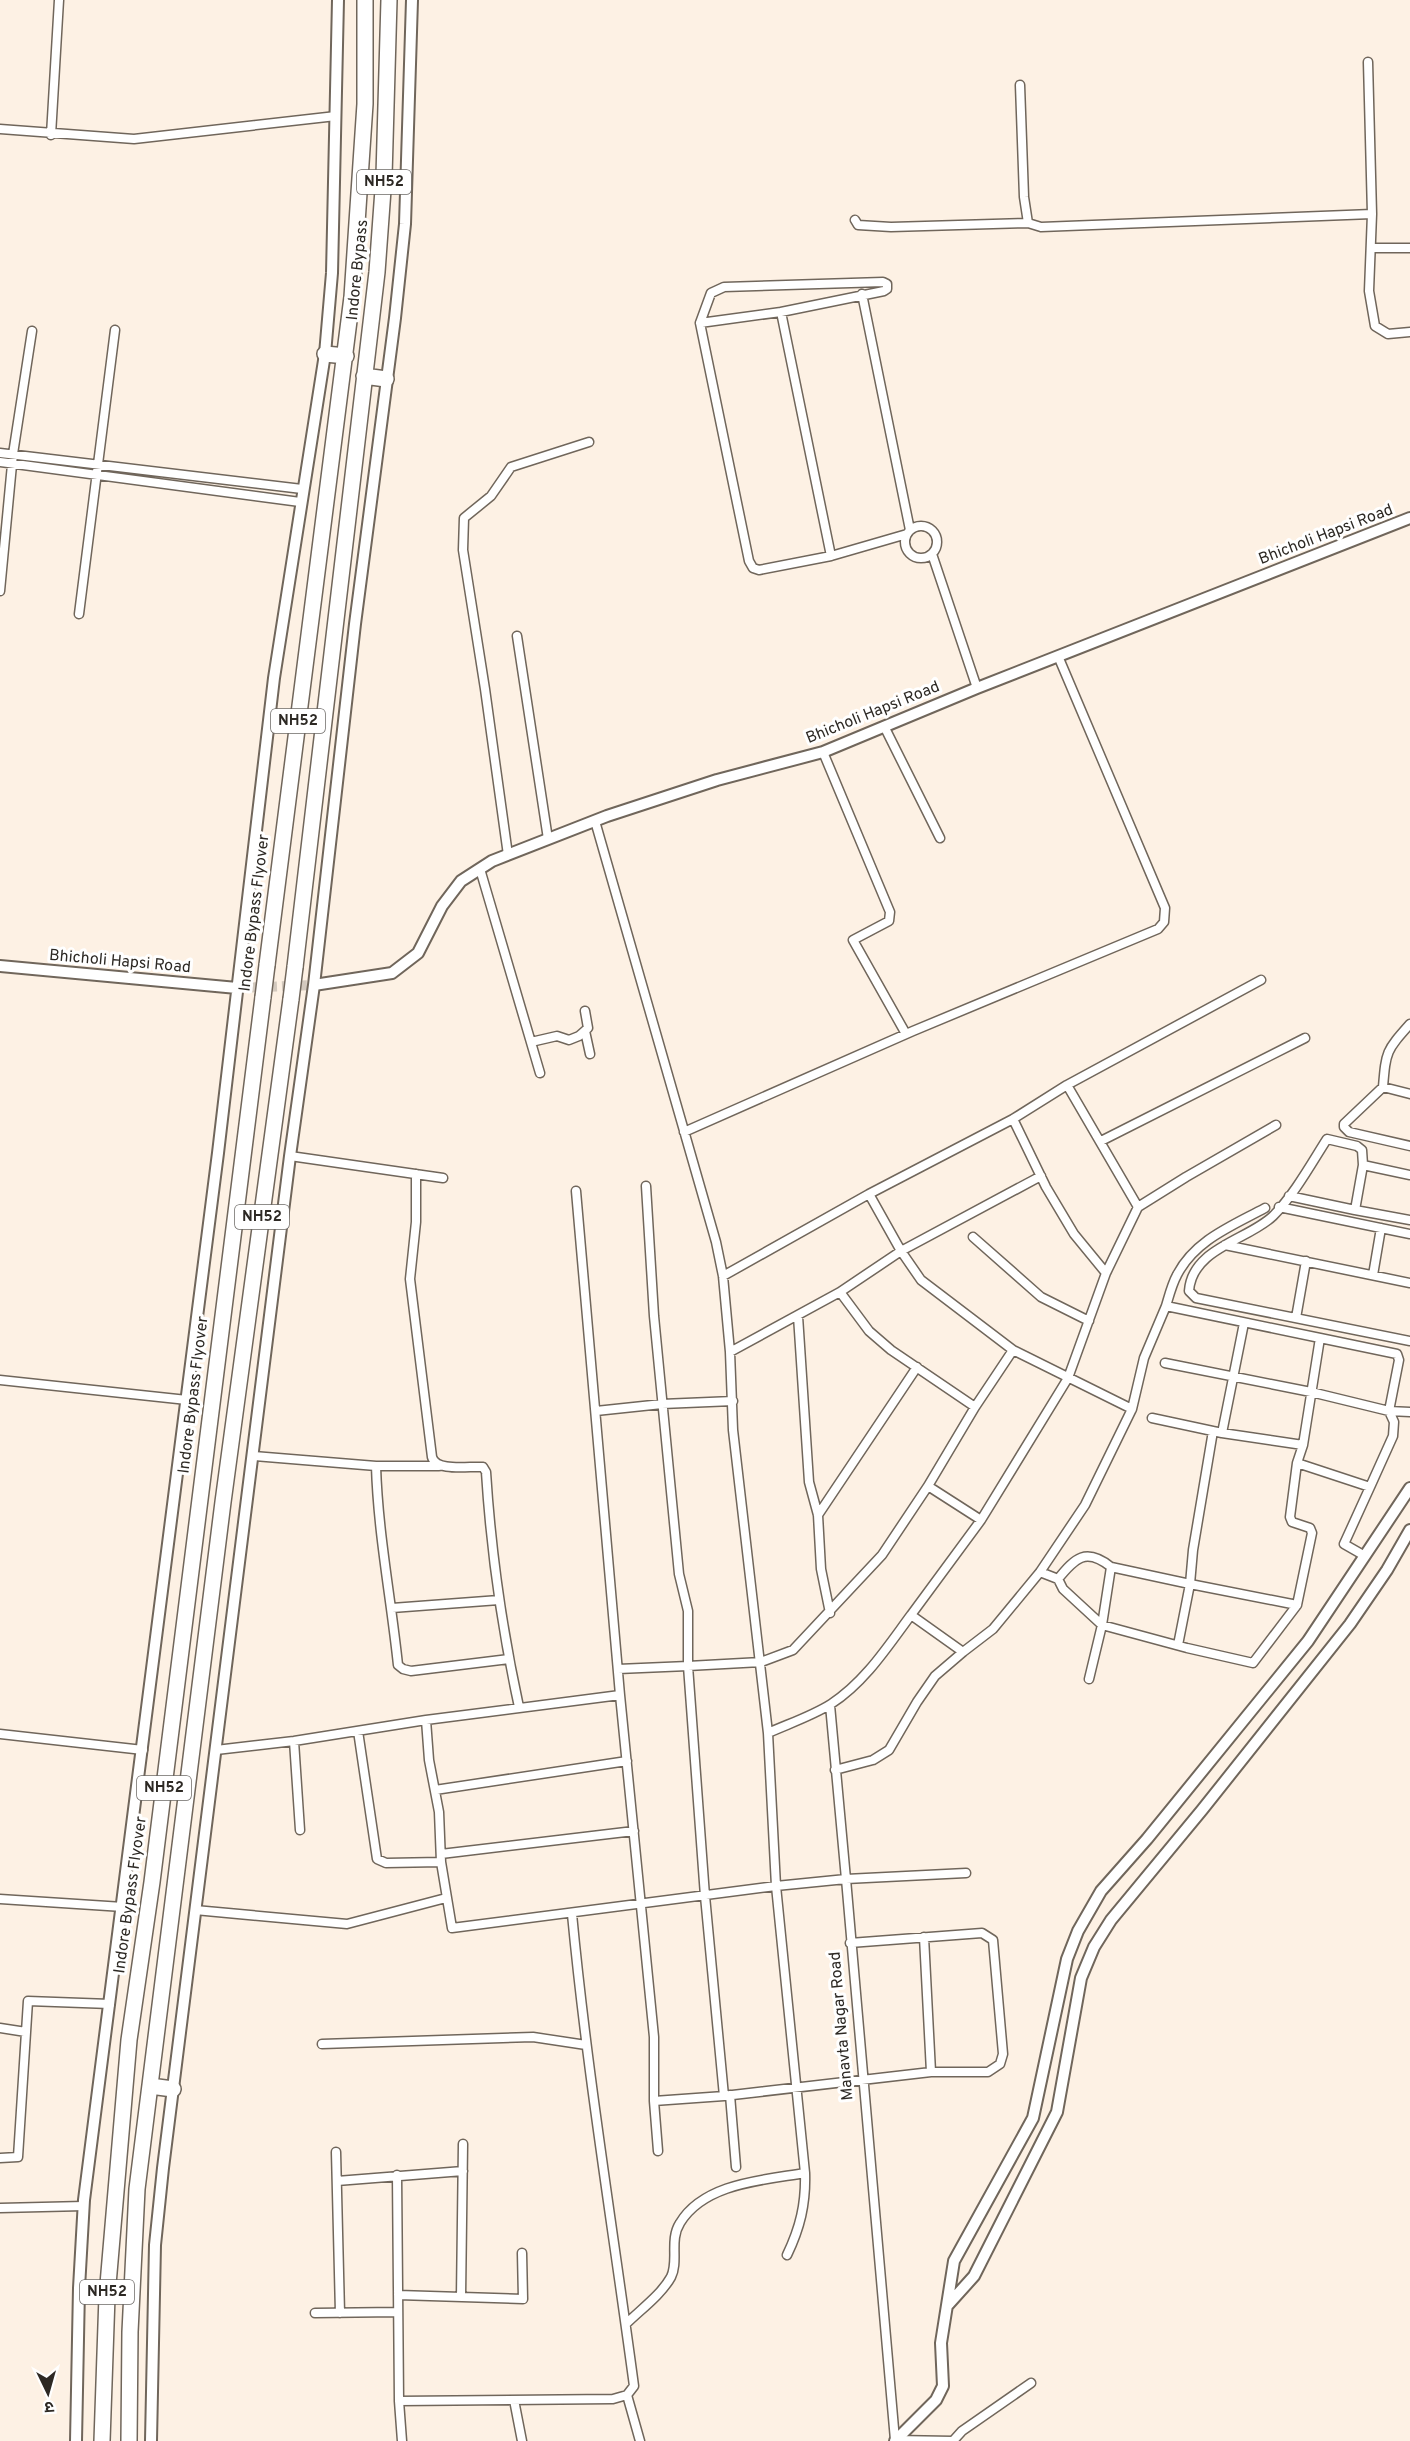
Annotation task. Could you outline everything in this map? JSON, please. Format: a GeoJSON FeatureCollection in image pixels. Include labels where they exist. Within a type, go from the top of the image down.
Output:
{"type":"FeatureCollection","features":[{"type":"Feature","properties":{"kind":"highway","name":"Indore Bypass"},"geometry":{"type":"LineString","coordinates":[[346,356],[362,154],[365,0]]}},
{"type":"Feature","properties":{"kind":"highway","name":"Indore Bypass"},"geometry":{"type":"LineString","coordinates":[[365,369],[377,272],[384,176],[389,0]]}},
{"type":"Feature","properties":{"kind":"highway"},"geometry":{"type":"LineString","coordinates":[[325,354],[346,356]]}},
{"type":"Feature","properties":{"kind":"highway","name":"Indore Bypass Flyover"},"geometry":{"type":"LineString","coordinates":[[102,2441],[107,2296],[129,2040],[155,1859],[346,356]]}},
{"type":"Feature","properties":{"kind":"highway"},"geometry":{"type":"LineString","coordinates":[[365,369],[386,379]]}},
{"type":"Feature","properties":{"kind":"highway","name":"NH52"},"geometry":{"type":"LineString","coordinates":[[129,2441],[131,2294],[137,2189],[232,1435],[291,999],[365,369]]}},
{"type":"Feature","properties":{"kind":"highway"},"geometry":{"type":"LineString","coordinates":[[150,2086],[173,2088]]}},
{"type":"Feature","properties":{"kind":"street"},"geometry":{"type":"LineString","coordinates":[[51,135],[59,0]]}},
{"type":"Feature","properties":{"kind":"street"},"geometry":{"type":"LineString","coordinates":[[76,2441],[79,2288],[84,2206],[187,1400],[274,678],[325,354],[332,283],[338,0]]}},
{"type":"Feature","properties":{"kind":"street"},"geometry":{"type":"LineString","coordinates":[[151,2441],[155,2245],[290,1156],[314,985],[355,624],[405,224],[412,0]]}},
{"type":"Feature","properties":{"kind":"street"},"geometry":{"type":"LineString","coordinates":[[1368,62],[1372,214],[1370,291],[1375,326],[1388,334],[1410,332]]}},
{"type":"Feature","properties":{"kind":"street"},"geometry":{"type":"LineString","coordinates":[[1020,85],[1024,197],[1028,223]]}},
{"type":"Feature","properties":{"kind":"street"},"geometry":{"type":"LineString","coordinates":[[0,129],[51,135],[134,139],[336,116]]}},
{"type":"Feature","properties":{"kind":"street"},"geometry":{"type":"LineString","coordinates":[[855,220],[858,225],[891,227],[1028,223],[1041,227],[1372,214]]}},
{"type":"Feature","properties":{"kind":"street"},"geometry":{"type":"LineString","coordinates":[[1371,248],[1410,248]]}},
{"type":"Feature","properties":{"kind":"street"},"geometry":{"type":"LineString","coordinates":[[700,323],[781,312],[862,294],[884,291],[887,289],[887,284],[883,282],[724,287],[711,293],[700,323],[748,561],[753,568],[759,570],[831,556],[909,532],[924,526],[933,531],[937,545],[932,554],[923,558],[909,553],[905,544],[909,532],[862,294]]}},
{"type":"Feature","properties":{"kind":"street"},"geometry":{"type":"LineString","coordinates":[[781,312],[831,556]]}},
{"type":"Feature","properties":{"kind":"street"},"geometry":{"type":"LineString","coordinates":[[80,614],[115,330]]}},
{"type":"Feature","properties":{"kind":"street"},"geometry":{"type":"LineString","coordinates":[[0,591],[13,459],[32,331]]}},
{"type":"Feature","properties":{"kind":"street"},"geometry":{"type":"LineString","coordinates":[[508,855],[463,550],[464,518],[491,496],[511,467],[590,442]]}},
{"type":"Feature","properties":{"kind":"street"},"geometry":{"type":"LineString","coordinates":[[0,453],[13,459],[302,489]]}},
{"type":"Feature","properties":{"kind":"street"},"geometry":{"type":"LineString","coordinates":[[0,462],[13,459]]}},
{"type":"Feature","properties":{"kind":"street"},"geometry":{"type":"LineString","coordinates":[[98,469],[300,502]]}},
{"type":"Feature","properties":{"kind":"street","name":"Bhicholi Hapsi Road"},"geometry":{"type":"LineString","coordinates":[[314,985],[392,973],[418,953],[442,906],[461,881],[492,861],[595,821],[717,780],[823,752],[977,688],[1410,518]]}},
{"type":"Feature","properties":{"kind":"street"},"geometry":{"type":"LineString","coordinates":[[932,554],[977,688]]}},
{"type":"Feature","properties":{"kind":"street"},"geometry":{"type":"LineString","coordinates":[[517,636],[548,839]]}},
{"type":"Feature","properties":{"kind":"street"},"geometry":{"type":"LineString","coordinates":[[684,1132],[906,1034],[1158,929],[1164,922],[1165,908],[1058,656]]}},
{"type":"Feature","properties":{"kind":"street"},"geometry":{"type":"LineString","coordinates":[[884,726],[940,838]]}},
{"type":"Feature","properties":{"kind":"street"},"geometry":{"type":"LineString","coordinates":[[823,752],[890,912],[889,921],[853,940],[906,1034]]}},
{"type":"Feature","properties":{"kind":"street"},"geometry":{"type":"LineString","coordinates":[[595,821],[723,1276],[736,1452],[768,1733],[776,1886],[805,2174],[806,2201],[799,2229],[787,2256]]}},
{"type":"Feature","properties":{"kind":"street"},"geometry":{"type":"LineString","coordinates":[[480,869],[540,1072]]}},
{"type":"Feature","properties":{"kind":"street","name":"Bhicholi Hapsi Road"},"geometry":{"type":"LineString","coordinates":[[0,966],[237,988]]}},
{"type":"Feature","properties":{"kind":"street"},"geometry":{"type":"LineString","coordinates":[[723,1276],[869,1194],[1013,1119],[1067,1085],[1261,980]]}},
{"type":"Feature","properties":{"kind":"street"},"geometry":{"type":"LineString","coordinates":[[531,1042],[557,1036],[569,1040],[579,1036],[588,1028],[585,1011]]}},
{"type":"Feature","properties":{"kind":"street"},"geometry":{"type":"LineString","coordinates":[[1410,1024],[1389,1048],[1383,1088],[1344,1124],[1348,1132],[1410,1146]]}},
{"type":"Feature","properties":{"kind":"street"},"geometry":{"type":"LineString","coordinates":[[585,1030],[590,1054]]}},
{"type":"Feature","properties":{"kind":"street"},"geometry":{"type":"LineString","coordinates":[[1101,1141],[1305,1038]]}},
{"type":"Feature","properties":{"kind":"street"},"geometry":{"type":"LineString","coordinates":[[1067,1085],[1138,1207]]}},
{"type":"Feature","properties":{"kind":"street"},"geometry":{"type":"LineString","coordinates":[[1383,1088],[1410,1094]]}},
{"type":"Feature","properties":{"kind":"street"},"geometry":{"type":"LineString","coordinates":[[1013,1119],[1041,1176],[1074,1234],[1106,1273]]}},
{"type":"Feature","properties":{"kind":"street"},"geometry":{"type":"LineString","coordinates":[[768,1733],[830,1705],[860,1680],[981,1520],[1068,1378],[1106,1273],[1138,1207],[1276,1125]]}},
{"type":"Feature","properties":{"kind":"street"},"geometry":{"type":"LineString","coordinates":[[1354,1210],[1363,1165],[1362,1150],[1357,1146],[1327,1139],[1274,1215],[1225,1245],[1202,1263],[1190,1283],[1192,1294],[1196,1298],[1410,1341]]}},
{"type":"Feature","properties":{"kind":"street"},"geometry":{"type":"LineString","coordinates":[[290,1156],[443,1178]]}},
{"type":"Feature","properties":{"kind":"street"},"geometry":{"type":"LineString","coordinates":[[1363,1165],[1410,1175]]}},
{"type":"Feature","properties":{"kind":"street"},"geometry":{"type":"LineString","coordinates":[[416,1174],[416,1222],[410,1279],[432,1457],[433,1462],[439,1466]]}},
{"type":"Feature","properties":{"kind":"street"},"geometry":{"type":"LineString","coordinates":[[730,1352],[840,1292],[901,1251],[1041,1176]]}},
{"type":"Feature","properties":{"kind":"street"},"geometry":{"type":"LineString","coordinates":[[646,1186],[662,1404],[679,1574],[687,1611],[688,1666],[705,1896],[736,2167]]}},
{"type":"Feature","properties":{"kind":"street"},"geometry":{"type":"LineString","coordinates":[[576,1191],[620,1695],[654,2037],[654,2101],[658,2151]]}},
{"type":"Feature","properties":{"kind":"street"},"geometry":{"type":"LineString","coordinates":[[869,1194],[901,1251],[921,1280],[1013,1350],[1132,1409]]}},
{"type":"Feature","properties":{"kind":"street"},"geometry":{"type":"LineString","coordinates":[[1288,1196],[1410,1220]]}},
{"type":"Feature","properties":{"kind":"street"},"geometry":{"type":"LineString","coordinates":[[1279,1207],[1410,1234]]}},
{"type":"Feature","properties":{"kind":"street"},"geometry":{"type":"LineString","coordinates":[[835,1770],[873,1760],[889,1750],[935,1676],[993,1629],[1040,1572],[1085,1505],[1132,1409],[1144,1358],[1166,1306],[1176,1275],[1189,1255],[1216,1234],[1265,1208]]}},
{"type":"Feature","properties":{"kind":"street"},"geometry":{"type":"LineString","coordinates":[[1373,1275],[1382,1228]]}},
{"type":"Feature","properties":{"kind":"street"},"geometry":{"type":"LineString","coordinates":[[973,1237],[1041,1297],[1089,1321]]}},
{"type":"Feature","properties":{"kind":"street"},"geometry":{"type":"LineString","coordinates":[[1225,1245],[1410,1283]]}},
{"type":"Feature","properties":{"kind":"street"},"geometry":{"type":"LineString","coordinates":[[1296,1318],[1306,1262]]}},
{"type":"Feature","properties":{"kind":"street"},"geometry":{"type":"LineString","coordinates":[[840,1292],[870,1331],[891,1350],[975,1407]]}},
{"type":"Feature","properties":{"kind":"street"},"geometry":{"type":"LineString","coordinates":[[1166,1306],[1397,1354],[1399,1360],[1389,1411],[1394,1422],[1393,1436],[1344,1544],[1365,1556]]}},
{"type":"Feature","properties":{"kind":"street"},"geometry":{"type":"LineString","coordinates":[[798,1316],[809,1482],[818,1515],[821,1569],[830,1613]]}},
{"type":"Feature","properties":{"kind":"street"},"geometry":{"type":"LineString","coordinates":[[1178,1645],[1190,1584],[1193,1550],[1217,1432],[1233,1376],[1244,1323]]}},
{"type":"Feature","properties":{"kind":"street"},"geometry":{"type":"LineString","coordinates":[[1040,1572],[1058,1579],[1063,1589],[1102,1625],[1253,1663],[1297,1605],[1312,1533],[1310,1528],[1292,1522],[1290,1517],[1297,1463],[1303,1445],[1320,1338]]}},
{"type":"Feature","properties":{"kind":"street"},"geometry":{"type":"LineString","coordinates":[[618,1669],[761,1662],[793,1650],[882,1555],[1013,1350]]}},
{"type":"Feature","properties":{"kind":"street"},"geometry":{"type":"LineString","coordinates":[[1165,1363],[1311,1392],[1389,1411],[1410,1412]]}},
{"type":"Feature","properties":{"kind":"street"},"geometry":{"type":"LineString","coordinates":[[818,1515],[917,1367]]}},
{"type":"Feature","properties":{"kind":"street"},"geometry":{"type":"LineString","coordinates":[[0,1380],[187,1400]]}},
{"type":"Feature","properties":{"kind":"street"},"geometry":{"type":"LineString","coordinates":[[596,1411],[662,1404],[733,1401]]}},
{"type":"Feature","properties":{"kind":"street"},"geometry":{"type":"LineString","coordinates":[[1152,1418],[1217,1432],[1303,1445]]}},
{"type":"Feature","properties":{"kind":"street"},"geometry":{"type":"LineString","coordinates":[[253,1456],[376,1466],[483,1467],[486,1472],[490,1544],[519,1707]]}},
{"type":"Feature","properties":{"kind":"street"},"geometry":{"type":"LineString","coordinates":[[1297,1463],[1370,1487]]}},
{"type":"Feature","properties":{"kind":"street"},"geometry":{"type":"LineString","coordinates":[[376,1466],[378,1519],[398,1665],[411,1671],[509,1659]]}},
{"type":"Feature","properties":{"kind":"street"},"geometry":{"type":"LineString","coordinates":[[928,1486],[981,1520]]}},
{"type":"Feature","properties":{"kind":"street"},"geometry":{"type":"LineString","coordinates":[[895,2440],[936,2400],[943,2386],[941,2343],[954,2260],[1033,2118],[1067,1959],[1078,1931],[1101,1891],[1147,1839],[1308,1641],[1410,1488]]}},
{"type":"Feature","properties":{"kind":"street"},"geometry":{"type":"LineString","coordinates":[[946,2307],[974,2276],[1057,2112],[1081,1978],[1094,1947],[1111,1920],[1350,1624],[1387,1570],[1410,1530]]}},
{"type":"Feature","properties":{"kind":"street"},"geometry":{"type":"LineString","coordinates":[[1058,1579],[1073,1560],[1089,1555],[1102,1560],[1111,1567],[1297,1605]]}},
{"type":"Feature","properties":{"kind":"street"},"geometry":{"type":"LineString","coordinates":[[1089,1679],[1102,1625],[1111,1567]]}},
{"type":"Feature","properties":{"kind":"street"},"geometry":{"type":"LineString","coordinates":[[392,1608],[499,1600]]}},
{"type":"Feature","properties":{"kind":"street"},"geometry":{"type":"LineString","coordinates":[[911,1615],[963,1652]]}},
{"type":"Feature","properties":{"kind":"street"},"geometry":{"type":"LineString","coordinates":[[216,1750],[620,1695]]}},
{"type":"Feature","properties":{"kind":"street","name":"Manavta Nagar Road"},"geometry":{"type":"LineString","coordinates":[[830,1705],[895,2440]]}},
{"type":"Feature","properties":{"kind":"street"},"geometry":{"type":"LineString","coordinates":[[426,1720],[429,1760],[439,1812],[441,1858],[452,1928],[776,1886],[846,1879],[966,1873]]}},
{"type":"Feature","properties":{"kind":"street"},"geometry":{"type":"LineString","coordinates":[[358,1731],[377,1859],[386,1863],[441,1858],[634,1831]]}},
{"type":"Feature","properties":{"kind":"street"},"geometry":{"type":"LineString","coordinates":[[0,1734],[143,1750]]}},
{"type":"Feature","properties":{"kind":"street"},"geometry":{"type":"LineString","coordinates":[[294,1741],[300,1830]]}},
{"type":"Feature","properties":{"kind":"street"},"geometry":{"type":"LineString","coordinates":[[435,1790],[627,1761]]}},
{"type":"Feature","properties":{"kind":"street"},"geometry":{"type":"LineString","coordinates":[[195,1911],[347,1924],[446,1898]]}},
{"type":"Feature","properties":{"kind":"street"},"geometry":{"type":"LineString","coordinates":[[0,1899],[123,1907]]}},
{"type":"Feature","properties":{"kind":"street"},"geometry":{"type":"LineString","coordinates":[[399,2401],[613,2399],[627,2395],[634,2386],[586,2045],[572,1914]]}},
{"type":"Feature","properties":{"kind":"street"},"geometry":{"type":"LineString","coordinates":[[654,2101],[931,2072],[988,2072],[1000,2064],[1003,2054],[993,1940],[982,1933],[850,1943]]}},
{"type":"Feature","properties":{"kind":"street"},"geometry":{"type":"LineString","coordinates":[[924,1937],[931,2072]]}},
{"type":"Feature","properties":{"kind":"street"},"geometry":{"type":"LineString","coordinates":[[0,2158],[18,2157],[28,2001],[110,2004]]}},
{"type":"Feature","properties":{"kind":"street"},"geometry":{"type":"LineString","coordinates":[[0,2028],[26,2032]]}},
{"type":"Feature","properties":{"kind":"street"},"geometry":{"type":"LineString","coordinates":[[322,2044],[533,2037],[586,2045]]}},
{"type":"Feature","properties":{"kind":"street"},"geometry":{"type":"LineString","coordinates":[[460,2297],[463,2144]]}},
{"type":"Feature","properties":{"kind":"street"},"geometry":{"type":"LineString","coordinates":[[336,2152],[340,2313]]}},
{"type":"Feature","properties":{"kind":"street"},"geometry":{"type":"LineString","coordinates":[[338,2181],[463,2171]]}},
{"type":"Feature","properties":{"kind":"street"},"geometry":{"type":"LineString","coordinates":[[626,2324],[670,2278],[674,2267],[673,2244],[680,2223],[704,2199],[744,2183],[805,2174]]}},
{"type":"Feature","properties":{"kind":"street"},"geometry":{"type":"LineString","coordinates":[[397,2175],[399,2401],[402,2441]]}},
{"type":"Feature","properties":{"kind":"street"},"geometry":{"type":"LineString","coordinates":[[0,2208],[84,2206]]}},
{"type":"Feature","properties":{"kind":"street"},"geometry":{"type":"LineString","coordinates":[[398,2295],[523,2299],[522,2253]]}},
{"type":"Feature","properties":{"kind":"street"},"geometry":{"type":"LineString","coordinates":[[315,2313],[398,2312]]}},
{"type":"Feature","properties":{"kind":"street"},"geometry":{"type":"LineString","coordinates":[[895,2440],[952,2440],[1031,2383]]}},
{"type":"Feature","properties":{"kind":"street"},"geometry":{"type":"LineString","coordinates":[[627,2395],[640,2441]]}},
{"type":"Feature","properties":{"kind":"street"},"geometry":{"type":"LineString","coordinates":[[513,2400],[522,2441]]}},
{"type":"Feature","properties":{"kind":"tunnel"},"geometry":{"type":"LineString","coordinates":[[237,988],[314,985]]}}]}
